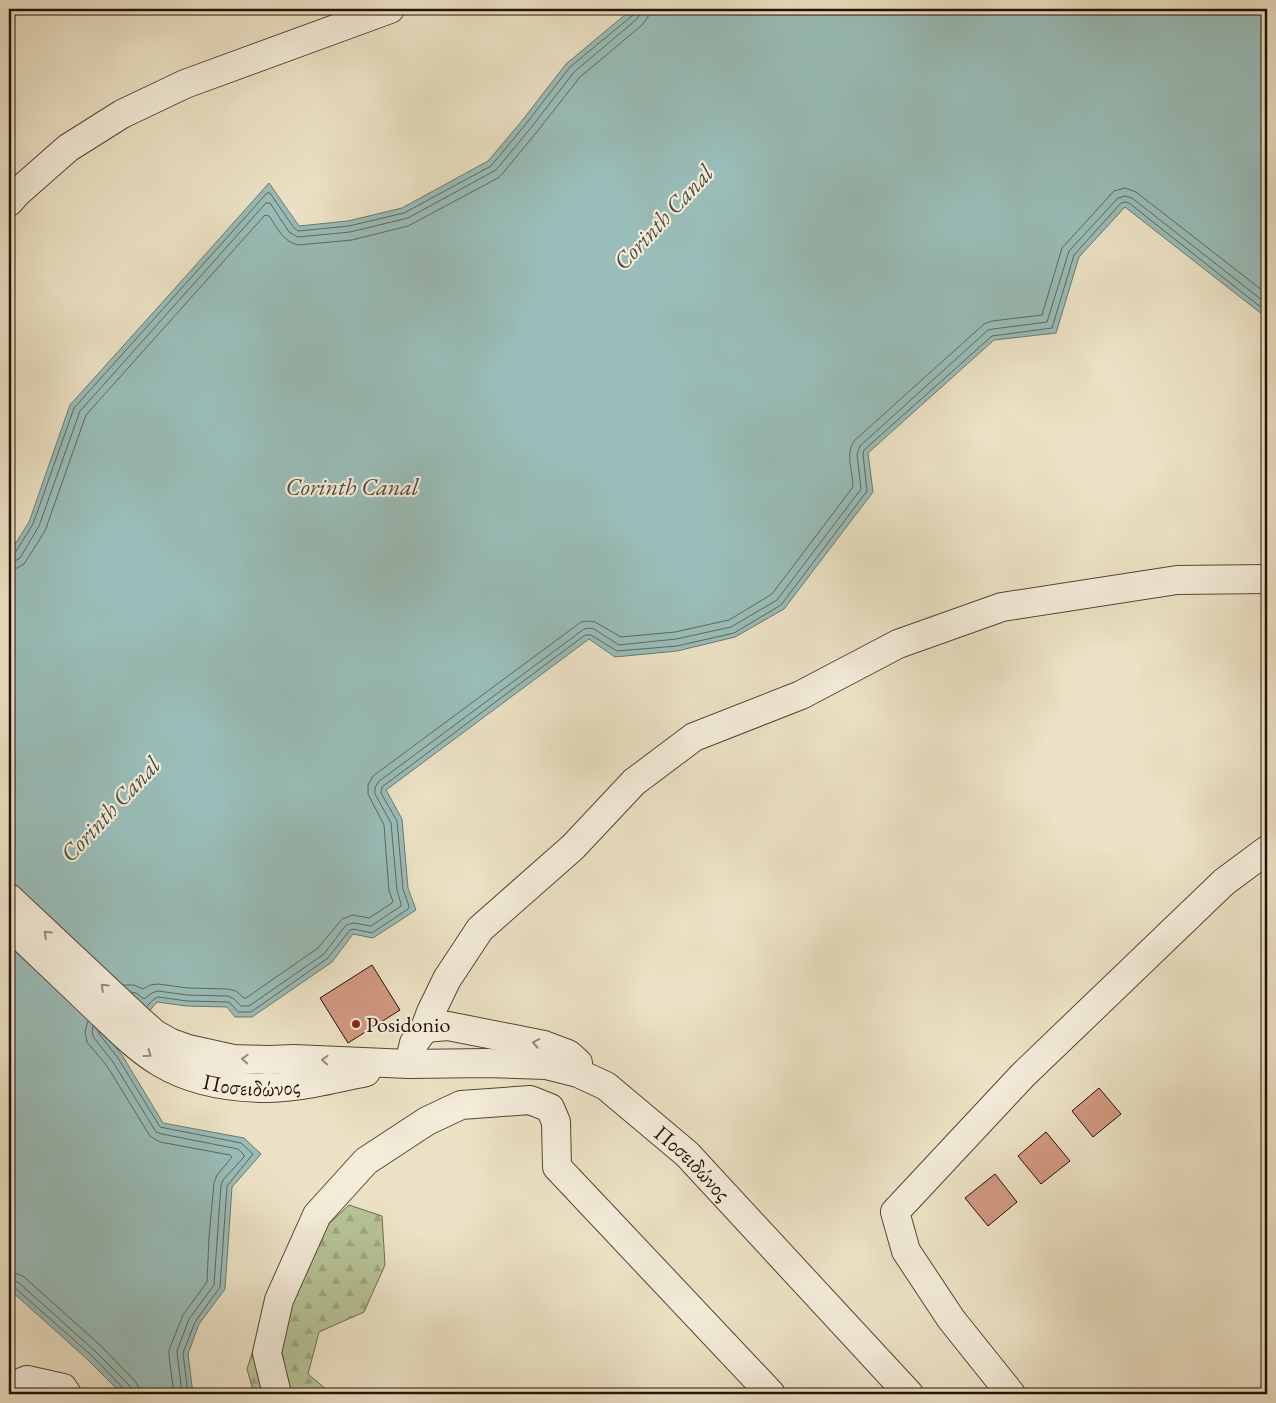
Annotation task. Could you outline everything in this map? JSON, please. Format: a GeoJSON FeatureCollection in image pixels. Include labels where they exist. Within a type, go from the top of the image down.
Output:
{"type":"FeatureCollection","features":[{"type":"Feature","properties":{"kind":"street"},"geometry":{"type":"LineString","coordinates":[[9,202],[68,148],[122,114],[185,84],[390,9]]}},
{"type":"Feature","properties":{"kind":"street"},"geometry":{"type":"LineString","coordinates":[[409,1064],[414,1043],[425,1028],[447,978],[480,929],[573,847],[634,782],[694,737],[801,695],[898,644],[1002,607],[1177,580],[1267,579]]}},
{"type":"Feature","properties":{"kind":"street"},"geometry":{"type":"LineString","coordinates":[[1011,1394],[951,1319],[906,1251],[895,1212],[1022,1075],[1224,882],[1267,850]]}},
{"type":"Feature","properties":{"kind":"street"},"geometry":{"type":"LineString","coordinates":[[9,898],[118,1015]]}},
{"type":"Feature","properties":{"kind":"street"},"geometry":{"type":"LineString","coordinates":[[9,925],[118,1015]]}},
{"type":"Feature","properties":{"kind":"street","name":"Ποσειδώνος"},"geometry":{"type":"LineString","coordinates":[[118,1015],[170,1043],[211,1055],[252,1060],[294,1059],[409,1064],[487,1063],[546,1065],[578,1073],[606,1086],[687,1154],[909,1394]]}},
{"type":"Feature","properties":{"kind":"street"},"geometry":{"type":"LineString","coordinates":[[425,1028],[448,1026],[544,1044],[568,1054],[606,1086]]}},
{"type":"Feature","properties":{"kind":"street"},"geometry":{"type":"LineString","coordinates":[[277,1394],[267,1353],[277,1308],[317,1215],[366,1161],[427,1121],[461,1105],[530,1100],[550,1108],[556,1122],[557,1167],[771,1394]]}},
{"type":"Feature","properties":{"kind":"street"},"geometry":{"type":"LineString","coordinates":[[9,1387],[27,1380],[63,1388],[67,1394]]}},
{"type":"Feature","properties":{"kind":"green space"},"geometry":{"type":"Polygon","coordinates":[[[349,1205],[382,1216],[385,1265],[364,1312],[319,1332],[308,1374],[332,1394],[254,1394],[247,1369],[273,1288],[319,1233],[349,1205]]]}},
{"type":"Feature","properties":{"kind":"water","name":"Corinth Canal"},"geometry":{"type":"Polygon","coordinates":[[[632,9],[1267,9],[1267,318],[1125,207],[1079,257],[1056,333],[994,340],[868,453],[873,492],[784,609],[735,637],[677,651],[615,657],[589,639],[386,790],[402,819],[408,888],[416,910],[373,938],[353,934],[332,962],[252,1017],[235,1017],[227,1007],[186,1006],[157,1002],[146,1015],[103,1032],[122,1055],[163,1123],[244,1138],[261,1154],[232,1187],[225,1289],[199,1324],[188,1354],[193,1394],[122,1394],[87,1359],[9,1289],[9,554],[29,522],[70,405],[269,183],[299,226],[348,221],[402,208],[488,161],[566,64],[632,9]]]}},
{"type":"Feature","properties":{"kind":"building"},"geometry":{"type":"Polygon","coordinates":[[[372,965],[400,1010],[348,1043],[320,998],[372,965]]]}},
{"type":"Feature","properties":{"kind":"building"},"geometry":{"type":"Polygon","coordinates":[[[1099,1088],[1121,1114],[1093,1137],[1072,1111],[1099,1088]]]}},
{"type":"Feature","properties":{"kind":"building"},"geometry":{"type":"Polygon","coordinates":[[[1046,1132],[1070,1161],[1041,1184],[1018,1156],[1046,1132]]]}},
{"type":"Feature","properties":{"kind":"building"},"geometry":{"type":"Polygon","coordinates":[[[995,1174],[1017,1202],[988,1226],[965,1198],[995,1174]]]}},
{"type":"Feature","properties":{"kind":"place","name":"Posidonio"},"geometry":{"type":"Point","coordinates":[356,1024]}}]}
